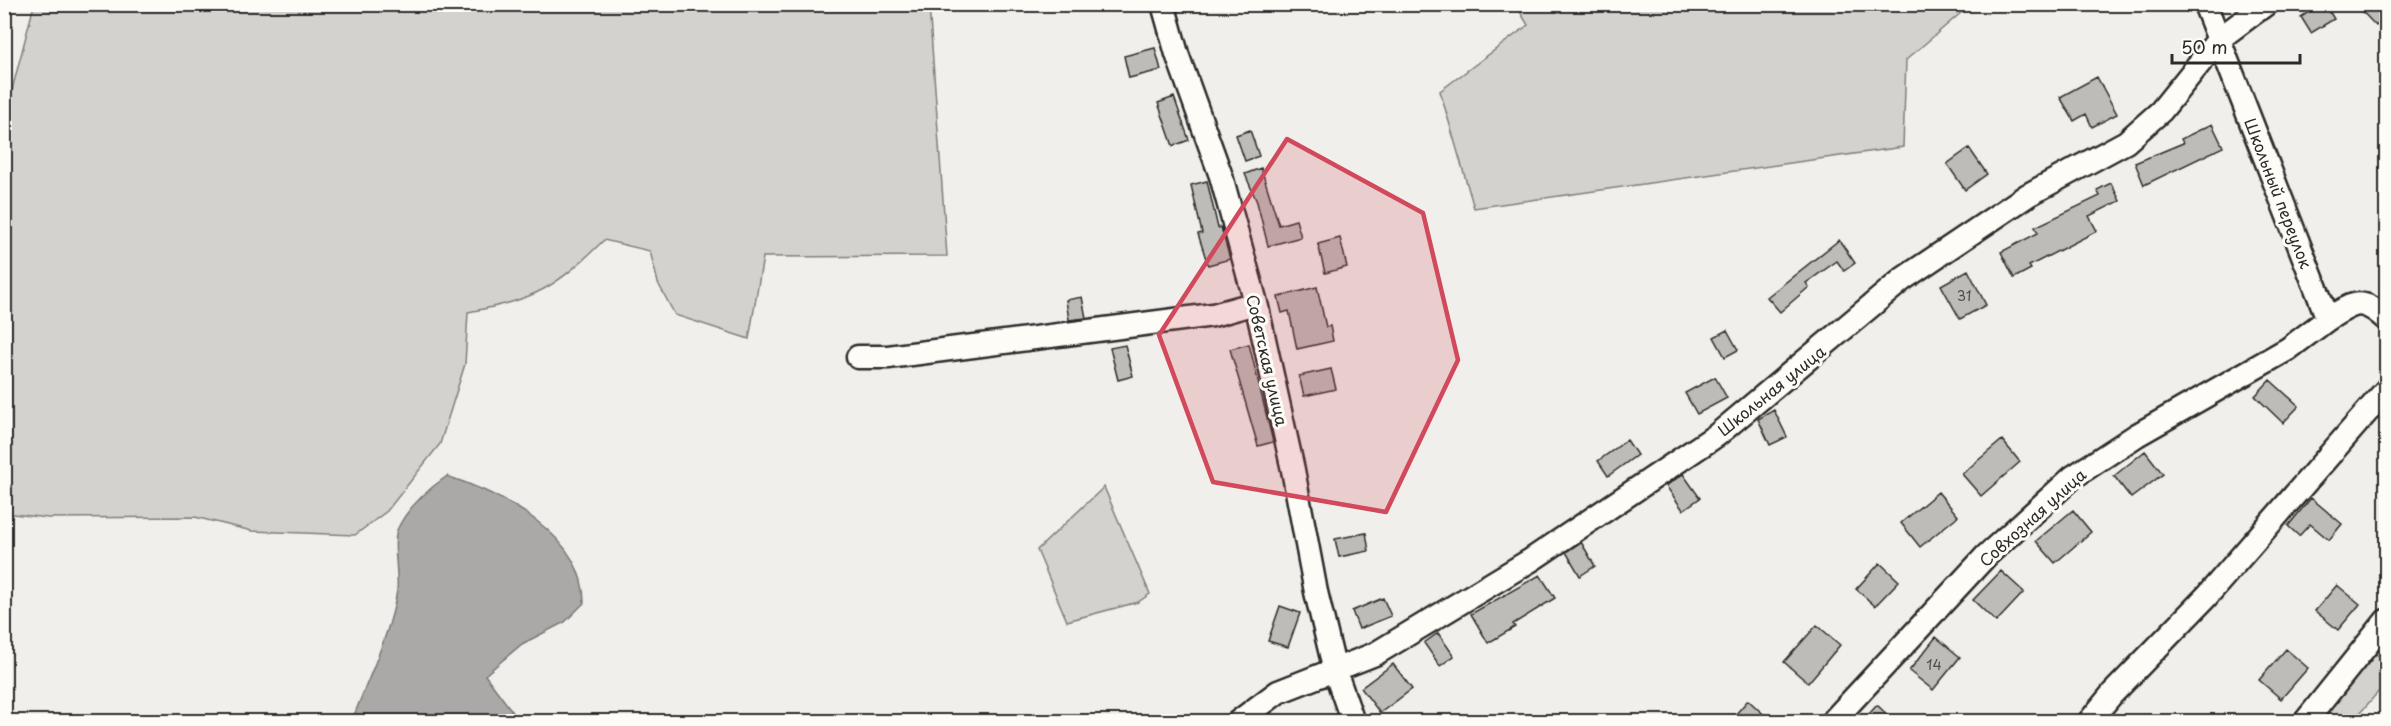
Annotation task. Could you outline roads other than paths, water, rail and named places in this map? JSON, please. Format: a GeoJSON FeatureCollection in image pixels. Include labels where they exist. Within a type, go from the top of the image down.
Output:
{"type":"FeatureCollection","features":[{"type":"Feature","properties":{"kind":"street","name":"Советская улица"},"geometry":{"type":"LineString","coordinates":[[1163,4],[1177,54],[1221,176],[1256,303],[1335,671],[1353,722]]}},
{"type":"Feature","properties":{"kind":"street","name":"Школьный переулок"},"geometry":{"type":"LineString","coordinates":[[2205,4],[2328,319]]}},
{"type":"Feature","properties":{"kind":"street","name":"Школьная улица"},"geometry":{"type":"LineString","coordinates":[[1238,722],[1278,692],[1375,654],[1531,560],[1717,435],[1904,279],[2028,195],[2126,142],[2161,111],[2219,39],[2266,4]]}},
{"type":"Feature","properties":{"kind":"street"},"geometry":{"type":"LineString","coordinates":[[858,357],[888,357],[1213,315],[1256,303]]}},
{"type":"Feature","properties":{"kind":"street"},"geometry":{"type":"LineString","coordinates":[[2328,319],[2349,305],[2361,303],[2372,306],[2386,319]]}},
{"type":"Feature","properties":{"kind":"street","name":"Совхозная улица"},"geometry":{"type":"LineString","coordinates":[[1832,722],[1986,556],[2073,477],[2137,435],[2288,349],[2328,319]]}},
{"type":"Feature","properties":{"kind":"street"},"geometry":{"type":"LineString","coordinates":[[2089,722],[2112,694],[2206,597],[2386,390]]}},
{"type":"Feature","properties":{"kind":"street"},"geometry":{"type":"LineString","coordinates":[[2305,722],[2386,621]]}}]}
